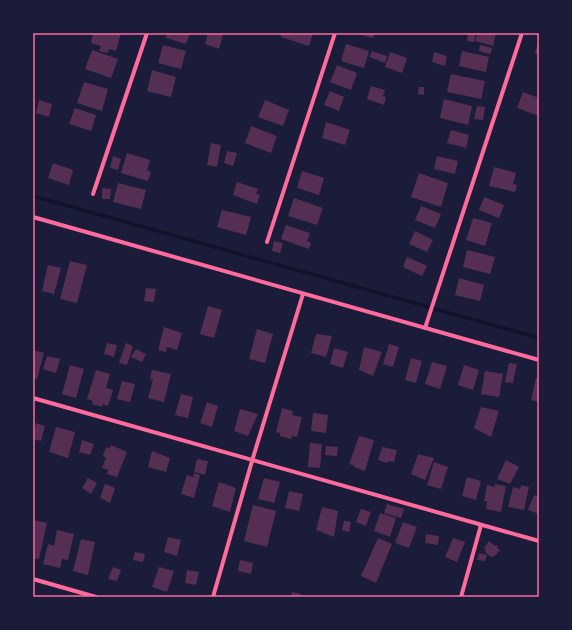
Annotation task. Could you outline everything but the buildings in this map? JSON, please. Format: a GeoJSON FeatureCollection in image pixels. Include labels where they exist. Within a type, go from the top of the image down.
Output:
{"type":"FeatureCollection","features":[{"type":"Feature","properties":{"kind":"street"},"geometry":{"type":"LineString","coordinates":[[93,194],[147,33]]}},
{"type":"Feature","properties":{"kind":"street"},"geometry":{"type":"LineString","coordinates":[[267,242],[335,33]]}},
{"type":"Feature","properties":{"kind":"street"},"geometry":{"type":"LineString","coordinates":[[425,328],[522,33]]}},
{"type":"Feature","properties":{"kind":"street"},"geometry":{"type":"LineString","coordinates":[[33,217],[539,360]]}},
{"type":"Feature","properties":{"kind":"street"},"geometry":{"type":"LineString","coordinates":[[213,597],[252,461],[303,294]]}},
{"type":"Feature","properties":{"kind":"street"},"geometry":{"type":"LineString","coordinates":[[33,398],[539,541]]}},
{"type":"Feature","properties":{"kind":"street"},"geometry":{"type":"LineString","coordinates":[[461,597],[481,525]]}},
{"type":"Feature","properties":{"kind":"street"},"geometry":{"type":"LineString","coordinates":[[33,579],[96,597]]}},
{"type":"Feature","properties":{"kind":"waterway"},"geometry":{"type":"LineString","coordinates":[[33,196],[539,338]]}}]}
